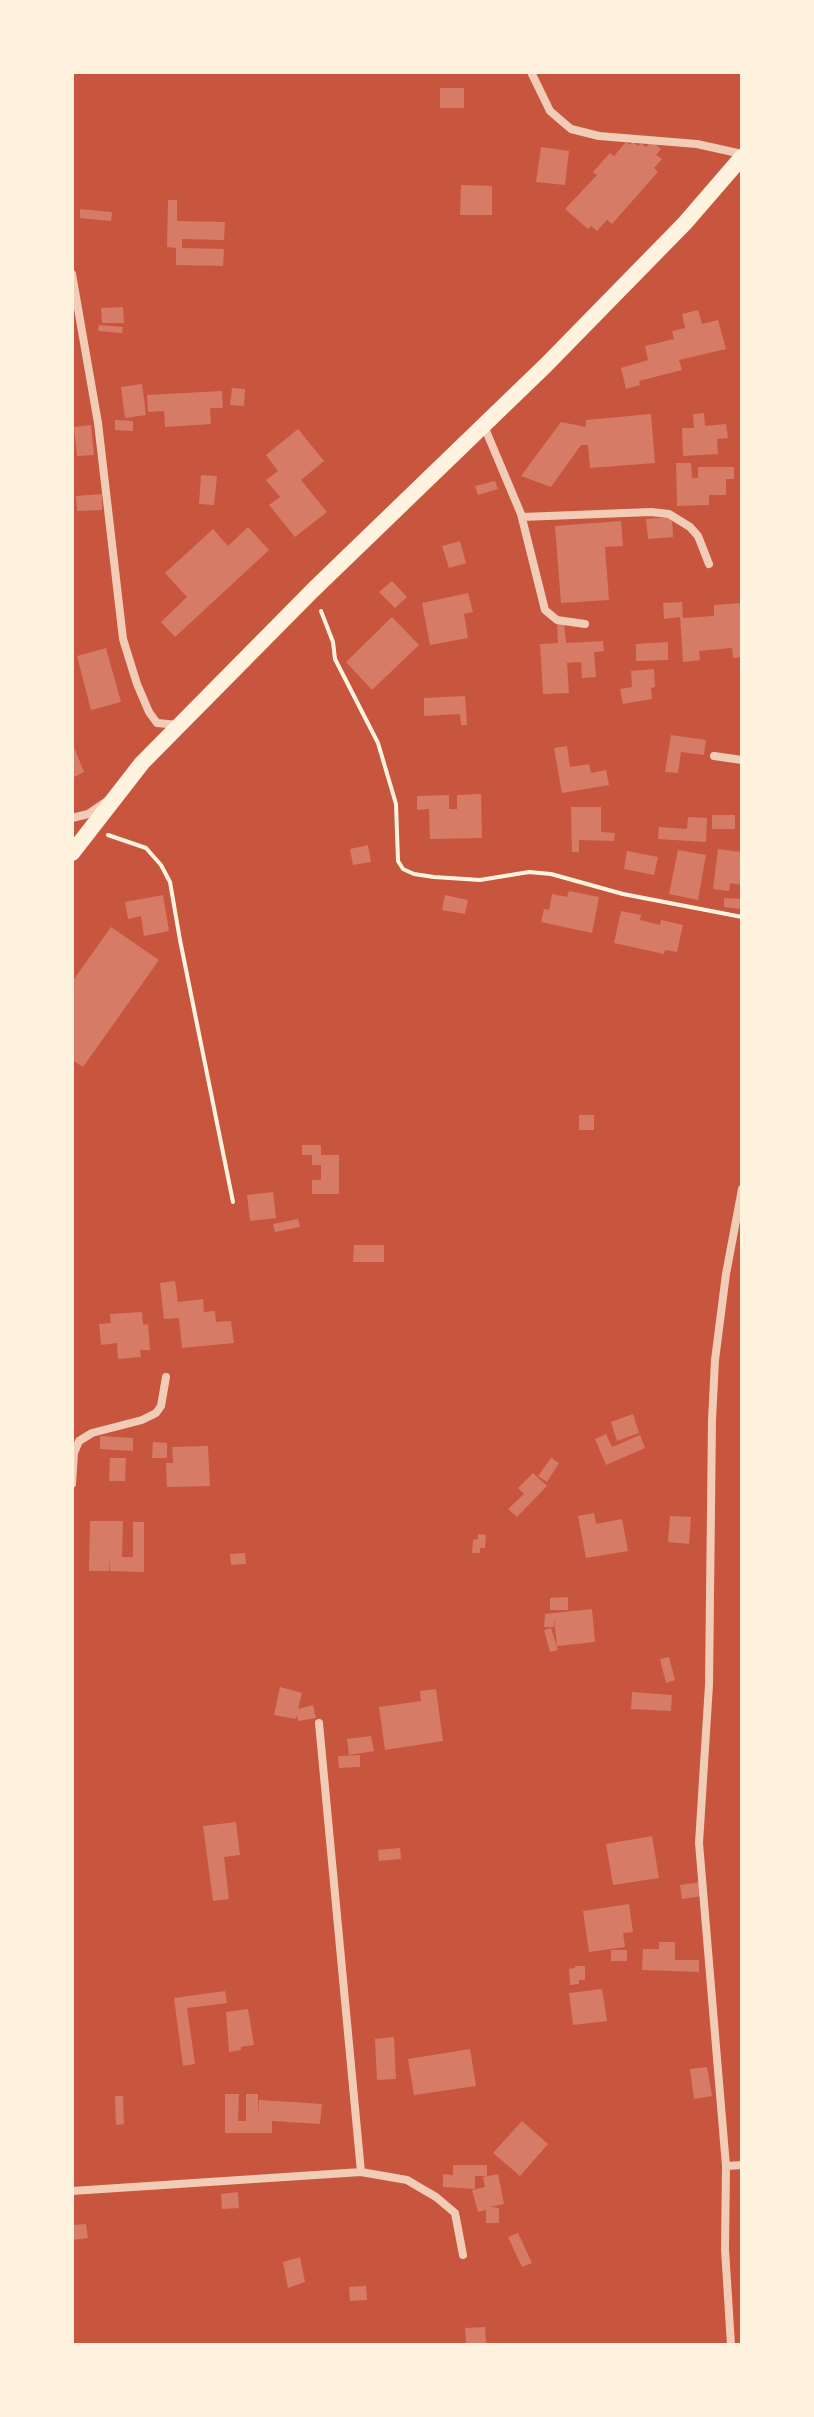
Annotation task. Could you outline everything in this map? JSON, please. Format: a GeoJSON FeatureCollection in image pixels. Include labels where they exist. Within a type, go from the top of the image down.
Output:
{"type":"FeatureCollection","features":[{"type":"Feature","properties":{"kind":"main road"},"geometry":{"type":"LineString","coordinates":[[72,853],[142,763],[685,223],[742,155]]}},
{"type":"Feature","properties":{"kind":"street"},"geometry":{"type":"LineString","coordinates":[[531,72],[554,117],[582,133],[697,144],[742,155]]}},
{"type":"Feature","properties":{"kind":"street"},"geometry":{"type":"LineString","coordinates":[[72,274],[98,423],[123,639],[149,712],[157,723],[179,725]]}},
{"type":"Feature","properties":{"kind":"street"},"geometry":{"type":"LineString","coordinates":[[484,426],[522,517],[545,610],[557,620],[585,624]]}},
{"type":"Feature","properties":{"kind":"street"},"geometry":{"type":"LineString","coordinates":[[522,517],[669,514],[698,536],[709,564]]}},
{"type":"Feature","properties":{"kind":"street"},"geometry":{"type":"LineString","coordinates":[[714,756],[742,760]]}},
{"type":"Feature","properties":{"kind":"street"},"geometry":{"type":"LineString","coordinates":[[72,818],[88,814],[118,794]]}},
{"type":"Feature","properties":{"kind":"street"},"geometry":{"type":"LineString","coordinates":[[731,2345],[725,2249],[726,2166],[699,1843],[709,1685],[715,1360],[726,1274],[742,1189]]}},
{"type":"Feature","properties":{"kind":"street"},"geometry":{"type":"LineString","coordinates":[[72,1484],[74,1453],[79,1441],[92,1433],[142,1420],[156,1413],[161,1406],[166,1377]]}},
{"type":"Feature","properties":{"kind":"street"},"geometry":{"type":"LineString","coordinates":[[319,1723],[361,2172]]}},
{"type":"Feature","properties":{"kind":"street"},"geometry":{"type":"LineString","coordinates":[[726,2166],[742,2165]]}},
{"type":"Feature","properties":{"kind":"street"},"geometry":{"type":"LineString","coordinates":[[72,2191],[361,2172],[407,2180],[436,2197],[455,2213],[463,2255]]}},
{"type":"Feature","properties":{"kind":"path"},"geometry":{"type":"LineString","coordinates":[[313,590],[333,642],[335,659],[378,743],[396,804],[398,861],[403,869],[424,876],[467,879],[529,872],[551,874],[623,894],[742,917]]}},
{"type":"Feature","properties":{"kind":"path"},"geometry":{"type":"LineString","coordinates":[[91,829],[146,848],[161,865],[170,882],[233,1202]]}},
{"type":"Feature","properties":{"kind":"building"},"geometry":{"type":"Polygon","coordinates":[[[440,88],[464,88],[464,108],[440,108],[440,88]]]}},
{"type":"Feature","properties":{"kind":"building"},"geometry":{"type":"Polygon","coordinates":[[[633,141],[638,146],[641,143],[646,147],[652,141],[661,149],[656,155],[662,159],[654,168],[658,172],[612,224],[607,220],[597,231],[591,226],[588,229],[565,209],[597,175],[593,172],[610,153],[614,156],[626,142],[630,145],[633,141]]]}},
{"type":"Feature","properties":{"kind":"building"},"geometry":{"type":"Polygon","coordinates":[[[541,147],[569,151],[565,185],[536,182],[541,147]]]}},
{"type":"Feature","properties":{"kind":"building"},"geometry":{"type":"Polygon","coordinates":[[[461,185],[492,186],[492,215],[460,215],[461,185]]]}},
{"type":"Feature","properties":{"kind":"building"},"geometry":{"type":"Polygon","coordinates":[[[168,200],[177,200],[177,221],[225,222],[224,240],[182,239],[182,248],[224,249],[223,266],[176,265],[176,248],[167,247],[168,200]]]}},
{"type":"Feature","properties":{"kind":"building"},"geometry":{"type":"Polygon","coordinates":[[[80,209],[112,212],[111,221],[80,218],[80,209]]]}},
{"type":"Feature","properties":{"kind":"building"},"geometry":{"type":"Polygon","coordinates":[[[123,307],[124,323],[102,323],[101,308],[123,307]]]}},
{"type":"Feature","properties":{"kind":"building"},"geometry":{"type":"Polygon","coordinates":[[[698,310],[702,324],[718,320],[726,349],[679,360],[682,370],[639,381],[640,385],[626,389],[621,368],[648,360],[645,346],[674,339],[672,331],[685,328],[682,314],[698,310]]]}},
{"type":"Feature","properties":{"kind":"building"},"geometry":{"type":"Polygon","coordinates":[[[99,325],[123,327],[122,333],[98,331],[99,325]]]}},
{"type":"Feature","properties":{"kind":"building"},"geometry":{"type":"Polygon","coordinates":[[[142,384],[146,415],[125,418],[121,387],[142,384]]]}},
{"type":"Feature","properties":{"kind":"building"},"geometry":{"type":"Polygon","coordinates":[[[232,388],[245,389],[244,406],[230,405],[232,388]]]}},
{"type":"Feature","properties":{"kind":"building"},"geometry":{"type":"Polygon","coordinates":[[[222,391],[223,408],[210,408],[211,424],[165,427],[164,411],[148,412],[147,395],[222,391]]]}},
{"type":"Feature","properties":{"kind":"building"},"geometry":{"type":"Polygon","coordinates":[[[704,413],[705,426],[726,424],[728,438],[717,439],[718,454],[683,456],[682,428],[694,428],[693,414],[704,413]]]}},
{"type":"Feature","properties":{"kind":"building"},"geometry":{"type":"Polygon","coordinates":[[[651,414],[655,463],[590,468],[588,445],[581,445],[551,487],[521,476],[561,422],[586,427],[586,420],[651,414]]]}},
{"type":"Feature","properties":{"kind":"building"},"geometry":{"type":"Polygon","coordinates":[[[115,420],[133,421],[133,431],[115,430],[115,420]]]}},
{"type":"Feature","properties":{"kind":"building"},"geometry":{"type":"Polygon","coordinates":[[[91,425],[94,455],[77,456],[74,427],[91,425]]]}},
{"type":"Feature","properties":{"kind":"building"},"geometry":{"type":"Polygon","coordinates":[[[298,429],[324,461],[301,480],[327,512],[295,537],[269,505],[280,497],[266,480],[278,471],[266,455],[298,429]]]}},
{"type":"Feature","properties":{"kind":"building"},"geometry":{"type":"Polygon","coordinates":[[[676,463],[691,463],[692,478],[698,478],[698,467],[734,467],[734,479],[726,479],[726,495],[709,495],[709,505],[677,506],[676,463]]]}},
{"type":"Feature","properties":{"kind":"building"},"geometry":{"type":"Polygon","coordinates":[[[201,475],[217,476],[214,505],[199,504],[201,475]]]}},
{"type":"Feature","properties":{"kind":"building"},"geometry":{"type":"Polygon","coordinates":[[[495,481],[498,489],[478,495],[475,486],[495,481]]]}},
{"type":"Feature","properties":{"kind":"building"},"geometry":{"type":"Polygon","coordinates":[[[102,494],[102,510],[77,511],[76,496],[102,494]]]}},
{"type":"Feature","properties":{"kind":"building"},"geometry":{"type":"Polygon","coordinates":[[[672,517],[673,537],[648,539],[646,519],[672,517]]]}},
{"type":"Feature","properties":{"kind":"building"},"geometry":{"type":"Polygon","coordinates":[[[621,521],[623,546],[605,547],[609,600],[561,603],[555,526],[621,521]]]}},
{"type":"Feature","properties":{"kind":"building"},"geometry":{"type":"Polygon","coordinates":[[[248,527],[269,550],[175,637],[161,622],[187,597],[165,573],[213,529],[228,546],[248,527]]]}},
{"type":"Feature","properties":{"kind":"building"},"geometry":{"type":"Polygon","coordinates":[[[460,541],[466,563],[449,568],[442,546],[460,541]]]}},
{"type":"Feature","properties":{"kind":"building"},"geometry":{"type":"Polygon","coordinates":[[[392,581],[407,597],[395,608],[379,592],[392,581]]]}},
{"type":"Feature","properties":{"kind":"building"},"geometry":{"type":"Polygon","coordinates":[[[468,593],[473,612],[464,614],[468,638],[430,645],[422,603],[468,593]]]}},
{"type":"Feature","properties":{"kind":"building"},"geometry":{"type":"Polygon","coordinates":[[[682,602],[683,618],[714,616],[714,605],[742,603],[742,657],[733,658],[732,648],[699,651],[700,660],[683,662],[680,617],[664,619],[663,603],[682,602]]]}},
{"type":"Feature","properties":{"kind":"building"},"geometry":{"type":"Polygon","coordinates":[[[392,617],[419,645],[372,690],[346,662],[392,617]]]}},
{"type":"Feature","properties":{"kind":"building"},"geometry":{"type":"Polygon","coordinates":[[[557,623],[564,623],[566,643],[603,641],[604,651],[594,652],[596,677],[582,678],[581,662],[567,663],[569,693],[543,694],[540,644],[558,643],[557,623]]]}},
{"type":"Feature","properties":{"kind":"building"},"geometry":{"type":"Polygon","coordinates":[[[668,642],[668,660],[636,661],[636,644],[668,642]]]}},
{"type":"Feature","properties":{"kind":"building"},"geometry":{"type":"Polygon","coordinates":[[[106,648],[121,702],[91,710],[77,656],[106,648]]]}},
{"type":"Feature","properties":{"kind":"building"},"geometry":{"type":"Polygon","coordinates":[[[654,669],[652,699],[623,704],[620,689],[632,687],[631,671],[654,669]]]}},
{"type":"Feature","properties":{"kind":"building"},"geometry":{"type":"Polygon","coordinates":[[[465,696],[467,725],[461,725],[460,714],[424,716],[424,698],[465,696]]]}},
{"type":"Feature","properties":{"kind":"building"},"geometry":{"type":"Polygon","coordinates":[[[671,735],[706,740],[704,755],[681,752],[678,773],[665,772],[671,735]]]}},
{"type":"Feature","properties":{"kind":"building"},"geometry":{"type":"Polygon","coordinates":[[[72,742],[84,772],[72,778],[72,742]]]}},
{"type":"Feature","properties":{"kind":"building"},"geometry":{"type":"Polygon","coordinates":[[[567,746],[570,767],[589,764],[591,773],[606,770],[609,785],[562,793],[554,748],[567,746]]]}},
{"type":"Feature","properties":{"kind":"building"},"geometry":{"type":"Polygon","coordinates":[[[481,794],[482,838],[430,839],[429,809],[417,810],[417,796],[449,795],[449,809],[457,809],[457,795],[481,794]]]}},
{"type":"Feature","properties":{"kind":"building"},"geometry":{"type":"Polygon","coordinates":[[[571,807],[601,807],[601,832],[615,833],[614,841],[579,840],[579,852],[572,852],[571,807]]]}},
{"type":"Feature","properties":{"kind":"building"},"geometry":{"type":"Polygon","coordinates":[[[712,815],[735,815],[735,829],[712,829],[712,815]]]}},
{"type":"Feature","properties":{"kind":"building"},"geometry":{"type":"Polygon","coordinates":[[[688,817],[707,818],[706,842],[658,839],[659,827],[687,829],[688,817]]]}},
{"type":"Feature","properties":{"kind":"building"},"geometry":{"type":"Polygon","coordinates":[[[368,845],[371,862],[353,865],[350,849],[368,845]]]}},
{"type":"Feature","properties":{"kind":"building"},"geometry":{"type":"Polygon","coordinates":[[[718,849],[741,852],[742,855],[742,885],[730,883],[729,891],[713,889],[718,849]]]}},
{"type":"Feature","properties":{"kind":"building"},"geometry":{"type":"Polygon","coordinates":[[[678,850],[706,855],[698,900],[669,894],[678,850]]]}},
{"type":"Feature","properties":{"kind":"building"},"geometry":{"type":"Polygon","coordinates":[[[627,851],[658,857],[654,875],[624,869],[627,851]]]}},
{"type":"Feature","properties":{"kind":"building"},"geometry":{"type":"Polygon","coordinates":[[[569,891],[599,897],[592,933],[541,922],[544,909],[549,910],[552,894],[567,897],[569,891]]]}},
{"type":"Feature","properties":{"kind":"building"},"geometry":{"type":"Polygon","coordinates":[[[163,895],[169,931],[144,936],[141,916],[128,919],[125,902],[163,895]]]}},
{"type":"Feature","properties":{"kind":"building"},"geometry":{"type":"Polygon","coordinates":[[[445,895],[468,900],[465,914],[442,910],[445,895]]]}},
{"type":"Feature","properties":{"kind":"building"},"geometry":{"type":"Polygon","coordinates":[[[724,898],[742,899],[742,909],[724,907],[724,898]]]}},
{"type":"Feature","properties":{"kind":"building"},"geometry":{"type":"Polygon","coordinates":[[[621,911],[641,915],[640,920],[660,925],[661,920],[683,925],[677,952],[665,950],[664,954],[614,943],[621,911]]]}},
{"type":"Feature","properties":{"kind":"building"},"geometry":{"type":"Polygon","coordinates":[[[111,927],[159,960],[83,1067],[72,1060],[72,982],[111,927]]]}},
{"type":"Feature","properties":{"kind":"building"},"geometry":{"type":"Polygon","coordinates":[[[579,1115],[594,1115],[594,1130],[579,1130],[579,1115]]]}},
{"type":"Feature","properties":{"kind":"building"},"geometry":{"type":"Polygon","coordinates":[[[302,1145],[321,1145],[321,1155],[339,1155],[339,1194],[312,1194],[312,1180],[321,1180],[321,1165],[312,1165],[312,1155],[302,1155],[302,1145]]]}},
{"type":"Feature","properties":{"kind":"building"},"geometry":{"type":"Polygon","coordinates":[[[273,1192],[276,1218],[250,1221],[247,1195],[273,1192]]]}},
{"type":"Feature","properties":{"kind":"building"},"geometry":{"type":"Polygon","coordinates":[[[298,1219],[300,1227],[275,1232],[273,1224],[298,1219]]]}},
{"type":"Feature","properties":{"kind":"building"},"geometry":{"type":"Polygon","coordinates":[[[354,1245],[384,1245],[384,1262],[353,1262],[354,1245]]]}},
{"type":"Feature","properties":{"kind":"building"},"geometry":{"type":"Polygon","coordinates":[[[175,1281],[178,1302],[203,1299],[204,1312],[215,1311],[216,1322],[231,1321],[234,1343],[182,1348],[179,1318],[164,1319],[160,1283],[175,1281]]]}},
{"type":"Feature","properties":{"kind":"building"},"geometry":{"type":"Polygon","coordinates":[[[142,1312],[143,1325],[148,1324],[150,1350],[140,1350],[141,1357],[118,1359],[117,1343],[101,1345],[99,1324],[111,1323],[110,1314],[142,1312]]]}},
{"type":"Feature","properties":{"kind":"building"},"geometry":{"type":"Polygon","coordinates":[[[633,1414],[639,1433],[617,1441],[611,1422],[633,1414]]]}},
{"type":"Feature","properties":{"kind":"building"},"geometry":{"type":"Polygon","coordinates":[[[606,1434],[612,1447],[640,1435],[645,1448],[606,1465],[595,1439],[606,1434]]]}},
{"type":"Feature","properties":{"kind":"building"},"geometry":{"type":"Polygon","coordinates":[[[100,1436],[133,1438],[133,1451],[100,1449],[100,1436]]]}},
{"type":"Feature","properties":{"kind":"building"},"geometry":{"type":"Polygon","coordinates":[[[153,1442],[167,1443],[167,1458],[152,1458],[153,1442]]]}},
{"type":"Feature","properties":{"kind":"building"},"geometry":{"type":"Polygon","coordinates":[[[208,1446],[210,1486],[167,1487],[166,1463],[173,1463],[172,1447],[208,1446]]]}},
{"type":"Feature","properties":{"kind":"building"},"geometry":{"type":"Polygon","coordinates":[[[110,1458],[126,1458],[125,1481],[109,1481],[110,1458]]]}},
{"type":"Feature","properties":{"kind":"building"},"geometry":{"type":"Polygon","coordinates":[[[551,1458],[559,1463],[547,1482],[538,1476],[551,1458]]]}},
{"type":"Feature","properties":{"kind":"building"},"geometry":{"type":"Polygon","coordinates":[[[533,1473],[547,1486],[517,1517],[508,1509],[524,1494],[518,1488],[533,1473]]]}},
{"type":"Feature","properties":{"kind":"building"},"geometry":{"type":"Polygon","coordinates":[[[594,1513],[596,1524],[622,1519],[628,1551],[586,1558],[578,1516],[594,1513]]]}},
{"type":"Feature","properties":{"kind":"building"},"geometry":{"type":"Polygon","coordinates":[[[670,1516],[691,1517],[689,1544],[668,1542],[670,1516]]]}},
{"type":"Feature","properties":{"kind":"building"},"geometry":{"type":"Polygon","coordinates":[[[90,1521],[123,1521],[122,1557],[133,1557],[133,1522],[144,1522],[144,1572],[110,1571],[110,1558],[109,1571],[89,1571],[90,1521]]]}},
{"type":"Feature","properties":{"kind":"building"},"geometry":{"type":"Polygon","coordinates":[[[478,1534],[486,1535],[485,1548],[480,1548],[480,1553],[472,1553],[473,1540],[478,1539],[478,1534]]]}},
{"type":"Feature","properties":{"kind":"building"},"geometry":{"type":"Polygon","coordinates":[[[245,1553],[246,1564],[231,1565],[230,1554],[245,1553]]]}},
{"type":"Feature","properties":{"kind":"building"},"geometry":{"type":"Polygon","coordinates":[[[568,1597],[568,1610],[550,1610],[550,1598],[568,1597]]]}},
{"type":"Feature","properties":{"kind":"building"},"geometry":{"type":"Polygon","coordinates":[[[592,1609],[595,1642],[557,1646],[554,1618],[554,1627],[544,1627],[545,1614],[592,1609]]]}},
{"type":"Feature","properties":{"kind":"building"},"geometry":{"type":"Polygon","coordinates":[[[551,1628],[558,1650],[550,1652],[544,1630],[551,1628]]]}},
{"type":"Feature","properties":{"kind":"building"},"geometry":{"type":"Polygon","coordinates":[[[669,1657],[675,1680],[666,1683],[660,1659],[669,1657]]]}},
{"type":"Feature","properties":{"kind":"building"},"geometry":{"type":"Polygon","coordinates":[[[280,1687],[302,1693],[298,1709],[313,1705],[316,1718],[298,1721],[297,1715],[296,1719],[274,1715],[280,1687]]]}},
{"type":"Feature","properties":{"kind":"building"},"geometry":{"type":"Polygon","coordinates":[[[436,1689],[443,1741],[385,1750],[379,1707],[421,1701],[420,1691],[436,1689]]]}},
{"type":"Feature","properties":{"kind":"building"},"geometry":{"type":"Polygon","coordinates":[[[632,1692],[672,1695],[671,1711],[631,1709],[632,1692]]]}},
{"type":"Feature","properties":{"kind":"building"},"geometry":{"type":"Polygon","coordinates":[[[371,1736],[374,1751],[349,1755],[347,1739],[371,1736]]]}},
{"type":"Feature","properties":{"kind":"building"},"geometry":{"type":"Polygon","coordinates":[[[360,1755],[360,1767],[339,1768],[338,1756],[360,1755]]]}},
{"type":"Feature","properties":{"kind":"building"},"geometry":{"type":"Polygon","coordinates":[[[236,1822],[240,1855],[224,1857],[229,1899],[213,1901],[203,1826],[236,1822]]]}},
{"type":"Feature","properties":{"kind":"building"},"geometry":{"type":"Polygon","coordinates":[[[652,1836],[659,1878],[613,1885],[606,1844],[652,1836]]]}},
{"type":"Feature","properties":{"kind":"building"},"geometry":{"type":"Polygon","coordinates":[[[400,1848],[401,1859],[379,1861],[378,1850],[400,1848]]]}},
{"type":"Feature","properties":{"kind":"building"},"geometry":{"type":"Polygon","coordinates":[[[701,1882],[703,1896],[682,1899],[680,1885],[701,1882]]]}},
{"type":"Feature","properties":{"kind":"building"},"geometry":{"type":"Polygon","coordinates":[[[629,1904],[633,1932],[623,1933],[625,1947],[589,1952],[583,1911],[629,1904]]]}},
{"type":"Feature","properties":{"kind":"building"},"geometry":{"type":"Polygon","coordinates":[[[659,1942],[675,1942],[675,1960],[699,1960],[699,1972],[642,1970],[643,1949],[659,1949],[659,1942]]]}},
{"type":"Feature","properties":{"kind":"building"},"geometry":{"type":"Polygon","coordinates":[[[611,1950],[627,1950],[627,1961],[611,1961],[611,1950]]]}},
{"type":"Feature","properties":{"kind":"building"},"geometry":{"type":"Polygon","coordinates":[[[585,1966],[585,1980],[570,1985],[569,1969],[585,1966]]]}},
{"type":"Feature","properties":{"kind":"building"},"geometry":{"type":"Polygon","coordinates":[[[602,1989],[607,2021],[573,2025],[569,1993],[602,1989]]]}},
{"type":"Feature","properties":{"kind":"building"},"geometry":{"type":"Polygon","coordinates":[[[225,1991],[227,2003],[187,2008],[195,2064],[183,2066],[174,1998],[225,1991]]]}},
{"type":"Feature","properties":{"kind":"building"},"geometry":{"type":"Polygon","coordinates":[[[248,2009],[254,2045],[229,2052],[226,2012],[248,2009]]]}},
{"type":"Feature","properties":{"kind":"building"},"geometry":{"type":"Polygon","coordinates":[[[394,2037],[396,2079],[377,2080],[375,2039],[394,2037]]]}},
{"type":"Feature","properties":{"kind":"building"},"geometry":{"type":"Polygon","coordinates":[[[470,2049],[476,2086],[414,2095],[408,2059],[470,2049]]]}},
{"type":"Feature","properties":{"kind":"building"},"geometry":{"type":"Polygon","coordinates":[[[707,2067],[712,2096],[694,2099],[690,2069],[707,2067]]]}},
{"type":"Feature","properties":{"kind":"building"},"geometry":{"type":"Polygon","coordinates":[[[225,2094],[239,2094],[238,2121],[246,2121],[246,2094],[258,2094],[258,2117],[259,2100],[322,2104],[320,2124],[272,2121],[272,2133],[225,2133],[225,2094]]]}},
{"type":"Feature","properties":{"kind":"building"},"geometry":{"type":"Polygon","coordinates":[[[115,2096],[123,2096],[124,2124],[116,2125],[115,2096]]]}},
{"type":"Feature","properties":{"kind":"building"},"geometry":{"type":"Polygon","coordinates":[[[522,2121],[548,2144],[520,2176],[493,2153],[522,2121]]]}},
{"type":"Feature","properties":{"kind":"building"},"geometry":{"type":"Polygon","coordinates":[[[453,2165],[487,2165],[487,2176],[475,2176],[475,2189],[443,2187],[443,2174],[453,2175],[453,2165]]]}},
{"type":"Feature","properties":{"kind":"building"},"geometry":{"type":"Polygon","coordinates":[[[498,2174],[504,2204],[490,2207],[499,2208],[499,2223],[486,2223],[486,2210],[478,2212],[472,2190],[485,2187],[483,2177],[498,2174]]]}},
{"type":"Feature","properties":{"kind":"building"},"geometry":{"type":"Polygon","coordinates":[[[238,2192],[239,2208],[222,2209],[221,2194],[238,2192]]]}},
{"type":"Feature","properties":{"kind":"building"},"geometry":{"type":"Polygon","coordinates":[[[86,2224],[88,2238],[72,2240],[72,2225],[86,2224]]]}},
{"type":"Feature","properties":{"kind":"building"},"geometry":{"type":"Polygon","coordinates":[[[518,2233],[532,2263],[522,2267],[508,2237],[518,2233]]]}},
{"type":"Feature","properties":{"kind":"building"},"geometry":{"type":"Polygon","coordinates":[[[300,2257],[305,2282],[288,2288],[283,2262],[300,2257]]]}},
{"type":"Feature","properties":{"kind":"building"},"geometry":{"type":"Polygon","coordinates":[[[366,2286],[367,2300],[350,2301],[349,2287],[366,2286]]]}},
{"type":"Feature","properties":{"kind":"building"},"geometry":{"type":"Polygon","coordinates":[[[485,2327],[486,2345],[466,2344],[465,2328],[485,2327]]]}}]}
